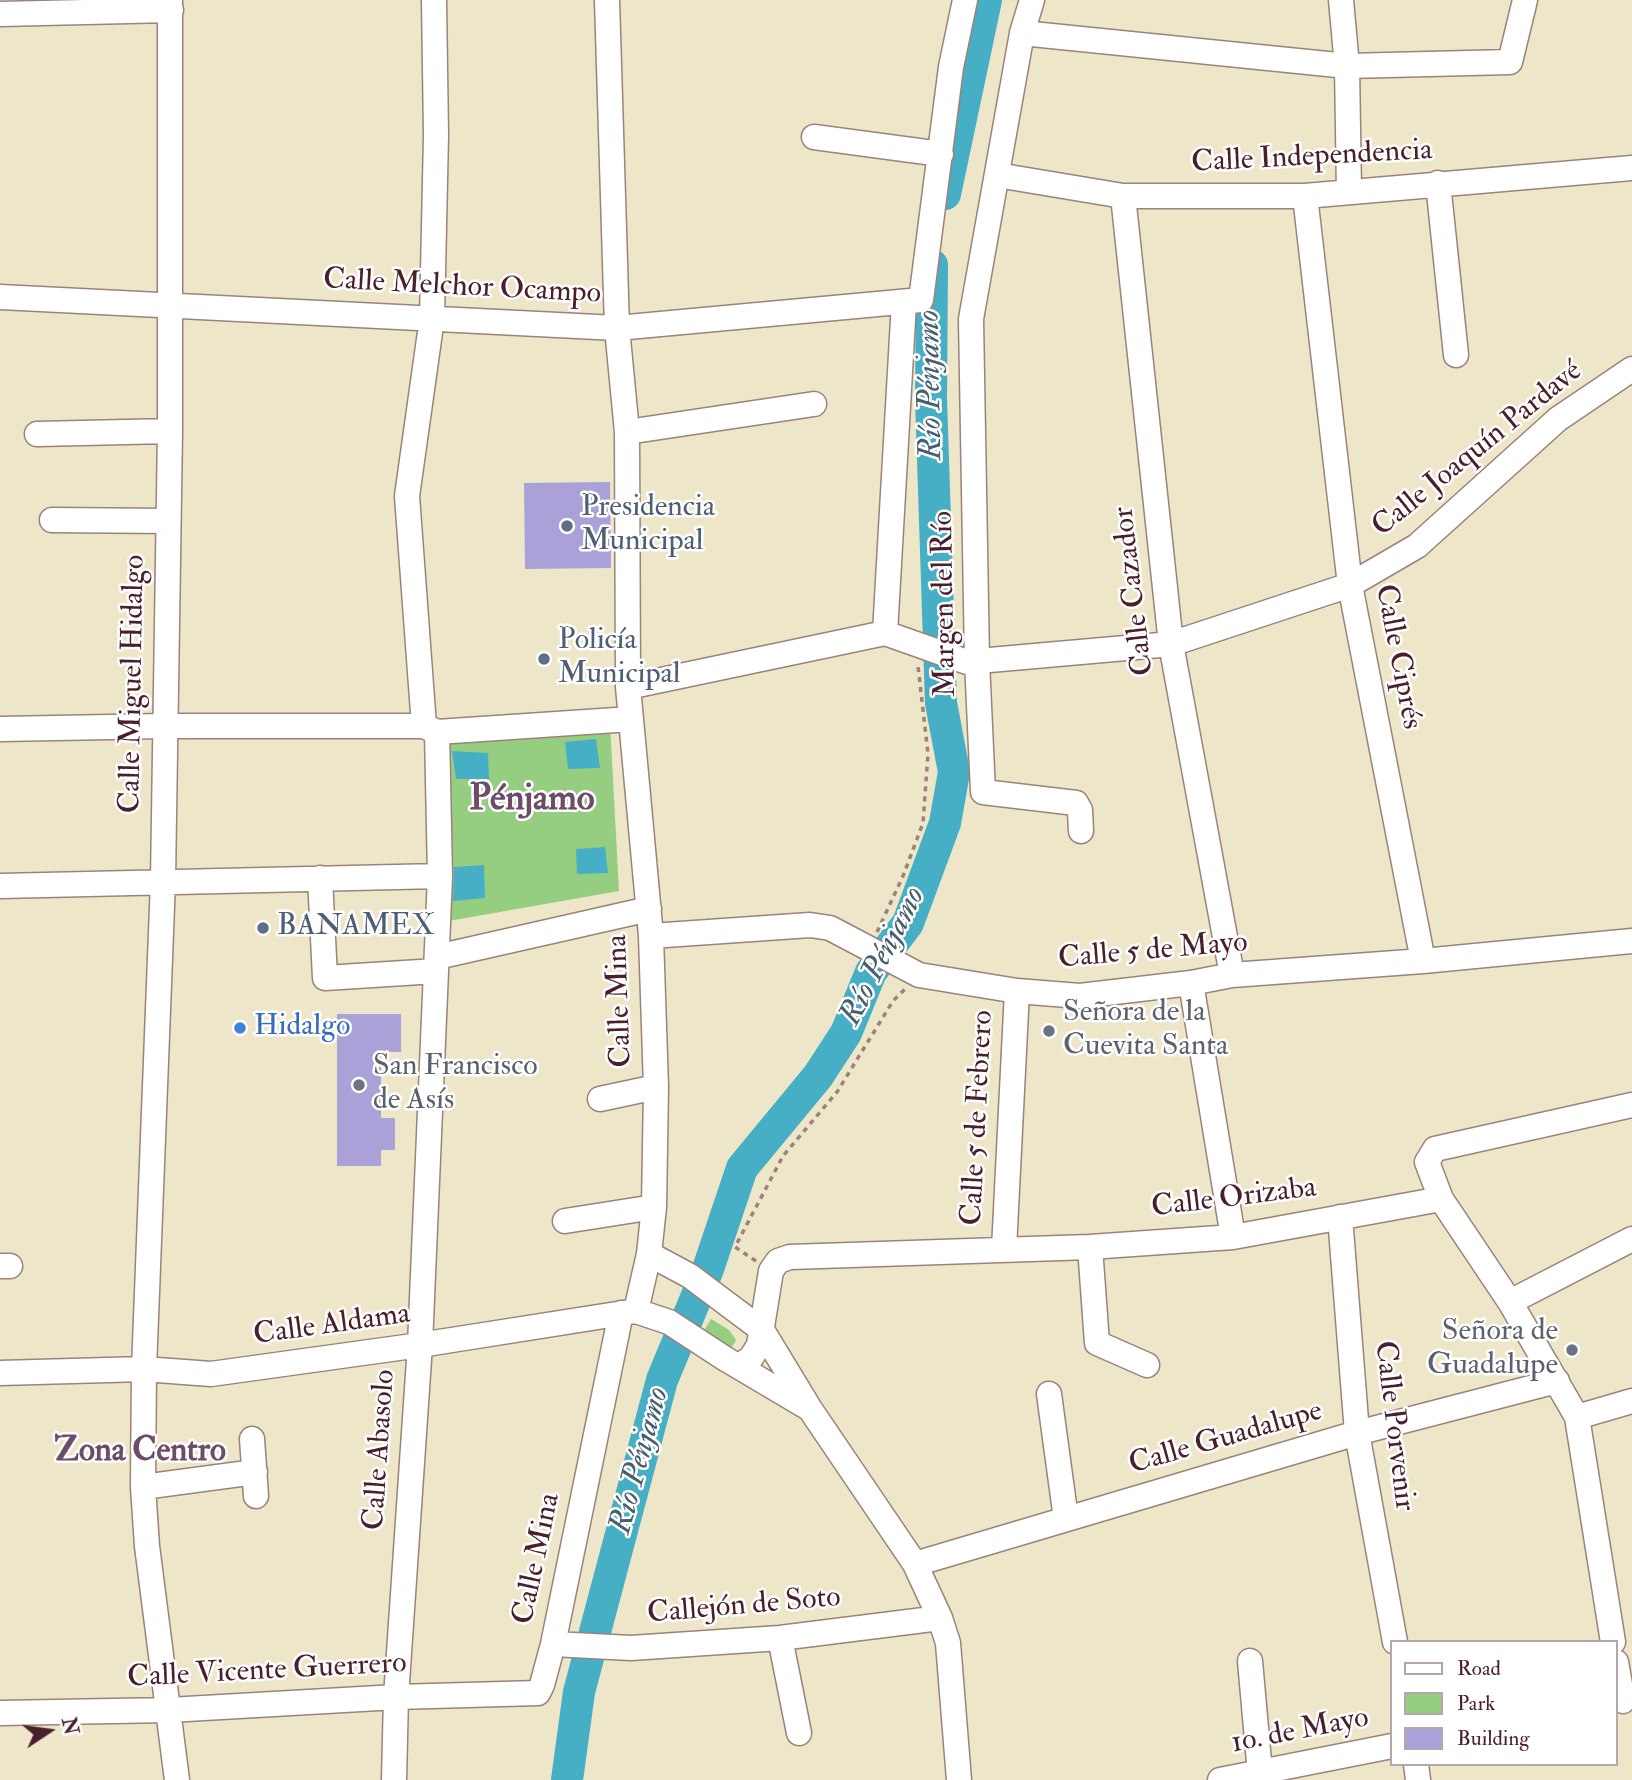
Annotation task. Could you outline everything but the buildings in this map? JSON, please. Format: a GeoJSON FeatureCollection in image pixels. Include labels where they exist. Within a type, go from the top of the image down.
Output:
{"type":"FeatureCollection","features":[{"type":"Feature","properties":{"kind":"street","name":"Calle Abasolo"},"geometry":{"type":"LineString","coordinates":[[394,1780],[396,1697],[420,1345],[440,876],[430,729],[407,496],[432,318],[436,135],[434,0]]}},
{"type":"Feature","properties":{"kind":"street","name":"Calle Mina"},"geometry":{"type":"LineString","coordinates":[[538,1693],[553,1644],[629,1312],[649,1254],[654,1208],[656,1087],[651,936],[628,687],[627,432],[617,328],[607,0]]}},
{"type":"Feature","properties":{"kind":"street"},"geometry":{"type":"LineString","coordinates":[[628,687],[885,633],[913,301],[941,154],[951,67],[965,0]]}},
{"type":"Feature","properties":{"kind":"street","name":"Margen del Río"},"geometry":{"type":"LineString","coordinates":[[1032,0],[1022,33],[971,318],[972,661],[983,792],[1076,803],[1080,810],[1081,831]]}},
{"type":"Feature","properties":{"kind":"street"},"geometry":{"type":"LineString","coordinates":[[1341,0],[1347,66],[1349,192]]}},
{"type":"Feature","properties":{"kind":"street"},"geometry":{"type":"LineString","coordinates":[[1022,33],[1347,66],[1510,62],[1525,0]]}},
{"type":"Feature","properties":{"kind":"street"},"geometry":{"type":"LineString","coordinates":[[0,15],[34,6],[171,5]]}},
{"type":"Feature","properties":{"kind":"street","name":"Calle Miguel Hidalgo"},"geometry":{"type":"LineString","coordinates":[[171,5],[170,430],[163,881],[144,1369],[143,1487],[147,1546],[177,1780]]}},
{"type":"Feature","properties":{"kind":"street"},"geometry":{"type":"LineString","coordinates":[[814,137],[941,154]]}},
{"type":"Feature","properties":{"kind":"street","name":"Calle Independencia"},"geometry":{"type":"LineString","coordinates":[[997,176],[1123,196],[1306,195],[1632,168]]}},
{"type":"Feature","properties":{"kind":"street"},"geometry":{"type":"LineString","coordinates":[[1438,183],[1456,355]]}},
{"type":"Feature","properties":{"kind":"street","name":"Calle Ciprés"},"geometry":{"type":"LineString","coordinates":[[1306,195],[1350,585],[1423,961]]}},
{"type":"Feature","properties":{"kind":"street","name":"Calle Cazador"},"geometry":{"type":"LineString","coordinates":[[1123,196],[1171,644],[1232,975]]}},
{"type":"Feature","properties":{"kind":"street","name":"Calle Melchor Ocampo"},"geometry":{"type":"LineString","coordinates":[[0,297],[617,328],[913,301]]}},
{"type":"Feature","properties":{"kind":"street","name":"Calle Joaquín Pardavé"},"geometry":{"type":"LineString","coordinates":[[885,633],[929,650],[972,661],[1171,644],[1350,585],[1417,545],[1558,419],[1632,369]]}},
{"type":"Feature","properties":{"kind":"street"},"geometry":{"type":"LineString","coordinates":[[627,432],[814,404]]}},
{"type":"Feature","properties":{"kind":"street"},"geometry":{"type":"LineString","coordinates":[[37,434],[170,430]]}},
{"type":"Feature","properties":{"kind":"street"},"geometry":{"type":"LineString","coordinates":[[52,520],[168,521]]}},
{"type":"Feature","properties":{"kind":"street"},"geometry":{"type":"LineString","coordinates":[[0,729],[165,726],[430,729],[631,719]]}},
{"type":"Feature","properties":{"kind":"street"},"geometry":{"type":"LineString","coordinates":[[0,886],[440,876]]}},
{"type":"Feature","properties":{"kind":"street"},"geometry":{"type":"LineString","coordinates":[[320,878],[325,978],[437,964],[649,909]]}},
{"type":"Feature","properties":{"kind":"street","name":"Calle 5 de Mayo"},"geometry":{"type":"LineString","coordinates":[[651,936],[810,925],[830,928],[919,975],[1017,991],[1080,996],[1191,983],[1232,975],[1423,961],[1632,941]]}},
{"type":"Feature","properties":{"kind":"street"},"geometry":{"type":"LineString","coordinates":[[1191,983],[1233,1237]]}},
{"type":"Feature","properties":{"kind":"street","name":"Calle 5 de Febrero"},"geometry":{"type":"LineString","coordinates":[[1004,1249],[1017,991]]}},
{"type":"Feature","properties":{"kind":"street"},"geometry":{"type":"LineString","coordinates":[[600,1099],[656,1087]]}},
{"type":"Feature","properties":{"kind":"street"},"geometry":{"type":"LineString","coordinates":[[1613,1640],[1577,1417],[1510,1302],[1441,1199],[1427,1162],[1435,1149],[1632,1105]]}},
{"type":"Feature","properties":{"kind":"street","name":"Calle Orizaba"},"geometry":{"type":"LineString","coordinates":[[774,1266],[790,1257],[1090,1247],[1233,1237],[1441,1199]]}},
{"type":"Feature","properties":{"kind":"street"},"geometry":{"type":"LineString","coordinates":[[565,1221],[654,1208]]}},
{"type":"Feature","properties":{"kind":"street","name":"Calle Porvenir"},"geometry":{"type":"LineString","coordinates":[[1340,1217],[1357,1433],[1395,1640]]}},
{"type":"Feature","properties":{"kind":"street"},"geometry":{"type":"LineString","coordinates":[[1510,1302],[1632,1239]]}},
{"type":"Feature","properties":{"kind":"street"},"geometry":{"type":"LineString","coordinates":[[1090,1247],[1097,1343],[1147,1364]]}},
{"type":"Feature","properties":{"kind":"street"},"geometry":{"type":"LineString","coordinates":[[649,1254],[690,1276],[762,1330],[810,1409],[915,1564],[940,1618],[948,1643],[959,1780]]}},
{"type":"Feature","properties":{"kind":"street"},"geometry":{"type":"LineString","coordinates":[[731,1362],[751,1358],[759,1345],[774,1266]]}},
{"type":"Feature","properties":{"kind":"street","name":"Calle Aldama"},"geometry":{"type":"LineString","coordinates":[[0,1373],[144,1369],[212,1374],[629,1312],[669,1322],[810,1409]]}},
{"type":"Feature","properties":{"kind":"street","name":"Calle Guadalupe"},"geometry":{"type":"LineString","coordinates":[[915,1564],[1357,1433],[1557,1381]]}},
{"type":"Feature","properties":{"kind":"street"},"geometry":{"type":"LineString","coordinates":[[1049,1394],[1066,1519]]}},
{"type":"Feature","properties":{"kind":"street"},"geometry":{"type":"LineString","coordinates":[[1577,1417],[1632,1401]]}},
{"type":"Feature","properties":{"kind":"street"},"geometry":{"type":"LineString","coordinates":[[143,1487],[256,1484],[252,1439]]}},
{"type":"Feature","properties":{"kind":"street","name":"Callejón de Soto"},"geometry":{"type":"LineString","coordinates":[[553,1644],[631,1648],[780,1638],[940,1618]]}},
{"type":"Feature","properties":{"kind":"street"},"geometry":{"type":"LineString","coordinates":[[780,1638],[799,1733]]}},
{"type":"Feature","properties":{"kind":"street"},"geometry":{"type":"LineString","coordinates":[[1250,1661],[1260,1773]]}},
{"type":"Feature","properties":{"kind":"street"},"geometry":{"type":"LineString","coordinates":[[1618,1672],[1624,1701]]}},
{"type":"Feature","properties":{"kind":"street","name":"Calle Vicente Guerrero"},"geometry":{"type":"LineString","coordinates":[[0,1713],[169,1710],[396,1697],[538,1693]]}},
{"type":"Feature","properties":{"kind":"street","name":"1o. de Mayo"},"geometry":{"type":"LineString","coordinates":[[1220,1780],[1260,1773],[1315,1772],[1390,1747]]}},
{"type":"Feature","properties":{"kind":"path"},"geometry":{"type":"LineString","coordinates":[[851,939],[874,939],[903,876],[923,823],[928,754],[917,657],[929,650]]}},
{"type":"Feature","properties":{"kind":"path"},"geometry":{"type":"LineString","coordinates":[[774,1266],[735,1247],[783,1156],[837,1092],[893,1001],[919,975]]}},
{"type":"Feature","properties":{"kind":"green space"},"geometry":{"type":"Polygon","coordinates":[[[610,723],[619,891],[443,922],[438,739],[610,723]]]}},
{"type":"Feature","properties":{"kind":"green space"},"geometry":{"type":"Polygon","coordinates":[[[711,1319],[729,1330],[736,1340],[731,1349],[700,1337],[711,1319]]]}},
{"type":"Feature","properties":{"kind":"water"},"geometry":{"type":"Polygon","coordinates":[[[596,739],[600,768],[568,769],[565,742],[596,739]]]}},
{"type":"Feature","properties":{"kind":"water"},"geometry":{"type":"Polygon","coordinates":[[[452,751],[488,753],[489,779],[456,779],[452,751]]]}},
{"type":"Feature","properties":{"kind":"water"},"geometry":{"type":"Polygon","coordinates":[[[605,847],[608,873],[577,874],[576,849],[605,847]]]}},
{"type":"Feature","properties":{"kind":"water"},"geometry":{"type":"Polygon","coordinates":[[[484,865],[485,898],[453,901],[454,867],[484,865]]]}},
{"type":"Feature","properties":{"kind":"waterway","name":"Río Pénjamo"},"geometry":{"type":"LineString","coordinates":[[945,194],[986,0]]}},
{"type":"Feature","properties":{"kind":"waterway","name":"Río Pénjamo"},"geometry":{"type":"LineString","coordinates":[[567,1780],[579,1692],[662,1380],[708,1269],[742,1168],[818,1076],[846,1033],[871,972],[908,923],[945,823],[954,772],[941,703],[931,399],[932,265]]}},
{"type":"Feature","properties":{"kind":"place","name":"Presidencia Municipal"},"geometry":{"type":"Point","coordinates":[567,526]}},
{"type":"Feature","properties":{"kind":"place","name":"Policía Municipal"},"geometry":{"type":"Point","coordinates":[544,659]}},
{"type":"Feature","properties":{"kind":"place","name":"BANAMEX"},"geometry":{"type":"Point","coordinates":[263,928]}},
{"type":"Feature","properties":{"kind":"place","name":"Hidalgo"},"geometry":{"type":"Point","coordinates":[240,1028]}},
{"type":"Feature","properties":{"kind":"place","name":"Señora de la Cuevita Santa"},"geometry":{"type":"Point","coordinates":[1049,1031]}},
{"type":"Feature","properties":{"kind":"place","name":"San Francisco de Asís"},"geometry":{"type":"Point","coordinates":[359,1085]}},
{"type":"Feature","properties":{"kind":"place","name":"Señora de Guadalupe"},"geometry":{"type":"Point","coordinates":[1572,1350]}},
{"type":"Feature","properties":{"kind":"district","name":"Pénjamo"},"geometry":{"type":"Point","coordinates":[532,801]}},
{"type":"Feature","properties":{"kind":"district","name":"Zona Centro"},"geometry":{"type":"Point","coordinates":[140,1453]}}]}
